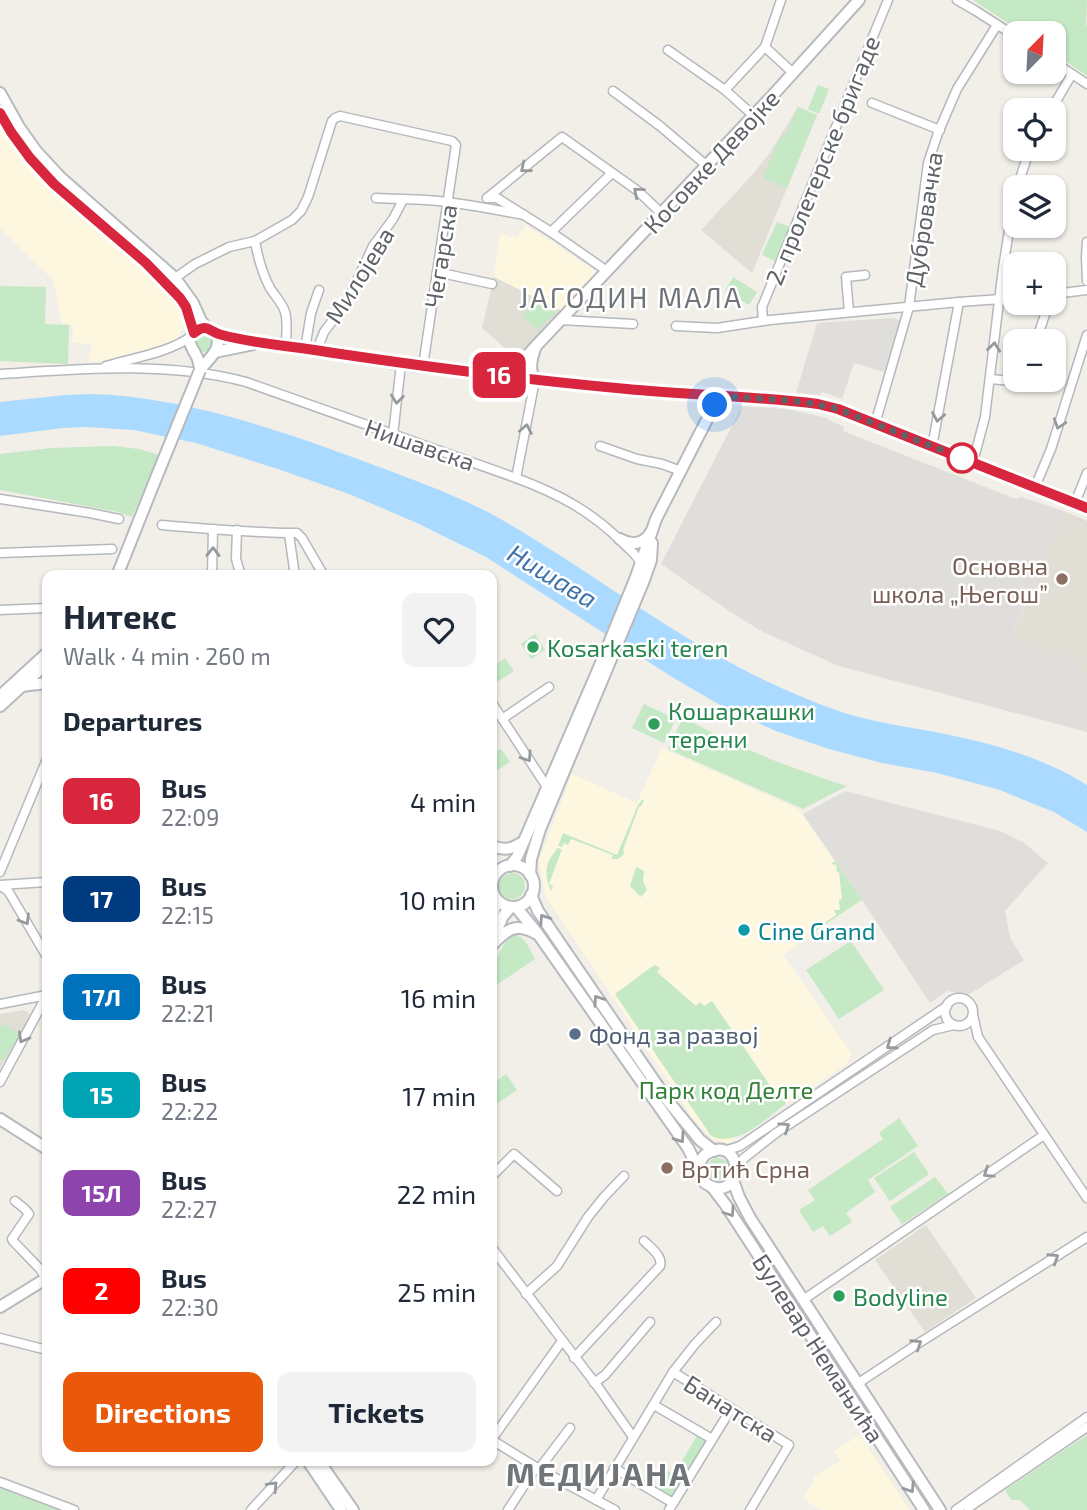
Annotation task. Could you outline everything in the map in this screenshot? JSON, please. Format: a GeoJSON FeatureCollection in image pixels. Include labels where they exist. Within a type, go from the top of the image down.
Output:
{"type":"FeatureCollection","features":[{"type":"Feature","properties":{"kind":"street"},"geometry":{"type":"LineString","coordinates":[[725,90],[765,47],[781,0]]}},
{"type":"Feature","properties":{"kind":"street","name":"Косовке Девојке"},"geometry":{"type":"LineString","coordinates":[[501,375],[519,365],[754,116],[859,0]]}},
{"type":"Feature","properties":{"kind":"street","name":"2. пролетерске бригаде"},"geometry":{"type":"LineString","coordinates":[[763,321],[762,307],[888,0]]}},
{"type":"Feature","properties":{"kind":"street"},"geometry":{"type":"LineString","coordinates":[[957,0],[1003,29]]}},
{"type":"Feature","properties":{"kind":"street","name":"Дубровачка"},"geometry":{"type":"LineString","coordinates":[[875,424],[909,307],[929,163],[957,89],[997,25]]}},
{"type":"Feature","properties":{"kind":"street"},"geometry":{"type":"LineString","coordinates":[[765,47],[793,73]]}},
{"type":"Feature","properties":{"kind":"street"},"geometry":{"type":"LineString","coordinates":[[668,50],[725,90],[754,116]]}},
{"type":"Feature","properties":{"kind":"street"},"geometry":{"type":"LineString","coordinates":[[1066,70],[1087,84]]}},
{"type":"Feature","properties":{"kind":"street"},"geometry":{"type":"LineString","coordinates":[[1058,98],[1072,74]]}},
{"type":"Feature","properties":{"kind":"street"},"geometry":{"type":"LineString","coordinates":[[613,91],[706,165]]}},
{"type":"Feature","properties":{"kind":"street"},"geometry":{"type":"LineString","coordinates":[[0,93],[36,151],[60,177],[175,278],[219,343],[200,371],[119,570]]}},
{"type":"Feature","properties":{"kind":"street"},"geometry":{"type":"LineString","coordinates":[[872,103],[940,130]]}},
{"type":"Feature","properties":{"kind":"street"},"geometry":{"type":"LineString","coordinates":[[0,113],[30,158],[54,184],[146,263],[180,298],[186,307],[192,334],[190,346],[196,354],[200,371]]}},
{"type":"Feature","properties":{"kind":"street","name":"Чегарска"},"geometry":{"type":"LineString","coordinates":[[255,241],[297,215],[305,205],[332,121],[338,116],[450,140],[456,145],[423,366]]}},
{"type":"Feature","properties":{"kind":"street"},"geometry":{"type":"LineString","coordinates":[[488,208],[484,200],[562,137],[638,191],[661,213]]}},
{"type":"Feature","properties":{"kind":"street"},"geometry":{"type":"LineString","coordinates":[[551,232],[612,173]]}},
{"type":"Feature","properties":{"kind":"street"},"geometry":{"type":"LineString","coordinates":[[376,198],[424,199],[524,215]]}},
{"type":"Feature","properties":{"kind":"street"},"geometry":{"type":"LineString","coordinates":[[487,198],[497,198],[607,271]]}},
{"type":"Feature","properties":{"kind":"street","name":"Милојева"},"geometry":{"type":"LineString","coordinates":[[311,349],[352,294],[373,246],[393,219],[402,200]]}},
{"type":"Feature","properties":{"kind":"street"},"geometry":{"type":"LineString","coordinates":[[974,462],[985,417],[1009,238]]}},
{"type":"Feature","properties":{"kind":"street"},"geometry":{"type":"LineString","coordinates":[[175,278],[195,264],[229,247],[255,241],[257,257],[269,286],[285,309],[286,345]]}},
{"type":"Feature","properties":{"kind":"street"},"geometry":{"type":"LineString","coordinates":[[1087,242],[1087,281]]}},
{"type":"Feature","properties":{"kind":"street"},"geometry":{"type":"LineString","coordinates":[[437,272],[492,284]]}},
{"type":"Feature","properties":{"kind":"street"},"geometry":{"type":"LineString","coordinates":[[849,313],[846,277],[864,275]]}},
{"type":"Feature","properties":{"kind":"street"},"geometry":{"type":"LineString","coordinates":[[311,349],[311,313],[319,290]]}},
{"type":"Feature","properties":{"kind":"street"},"geometry":{"type":"LineString","coordinates":[[1066,293],[1087,290]]}},
{"type":"Feature","properties":{"kind":"street"},"geometry":{"type":"LineString","coordinates":[[676,326],[717,328],[763,321],[1003,300]]}},
{"type":"Feature","properties":{"kind":"street"},"geometry":{"type":"LineString","coordinates":[[932,447],[958,302]]}},
{"type":"Feature","properties":{"kind":"street"},"geometry":{"type":"LineString","coordinates":[[561,320],[633,324]]}},
{"type":"Feature","properties":{"kind":"street"},"geometry":{"type":"LineString","coordinates":[[0,374],[97,369],[178,345],[200,328],[260,343],[401,364],[624,389],[818,404],[838,409],[1087,508]]}},
{"type":"Feature","properties":{"kind":"street","name":"Косовке Девојке"},"geometry":{"type":"LineString","coordinates":[[535,380],[548,333]]}},
{"type":"Feature","properties":{"kind":"street"},"geometry":{"type":"LineString","coordinates":[[1035,487],[1051,449],[1087,335]]}},
{"type":"Feature","properties":{"kind":"street"},"geometry":{"type":"LineString","coordinates":[[196,354],[204,357],[260,343]]}},
{"type":"Feature","properties":{"kind":"street"},"geometry":{"type":"LineString","coordinates":[[516,478],[535,380],[532,374],[532,358],[537,346]]}},
{"type":"Feature","properties":{"kind":"street"},"geometry":{"type":"LineString","coordinates":[[393,435],[401,364]]}},
{"type":"Feature","properties":{"kind":"street","name":"Нишавска"},"geometry":{"type":"LineString","coordinates":[[97,369],[200,371],[243,382],[516,478],[573,503],[623,542],[641,562]]}},
{"type":"Feature","properties":{"kind":"street"},"geometry":{"type":"LineString","coordinates":[[990,379],[1003,380]]}},
{"type":"Feature","properties":{"kind":"street"},"geometry":{"type":"LineString","coordinates":[[639,578],[641,562],[656,519],[719,396]]}},
{"type":"Feature","properties":{"kind":"street"},"geometry":{"type":"LineString","coordinates":[[600,446],[638,460],[681,471]]}},
{"type":"Feature","properties":{"kind":"street"},"geometry":{"type":"LineString","coordinates":[[1076,503],[1087,473]]}},
{"type":"Feature","properties":{"kind":"street"},"geometry":{"type":"LineString","coordinates":[[0,499],[119,519]]}},
{"type":"Feature","properties":{"kind":"street"},"geometry":{"type":"LineString","coordinates":[[162,525],[297,533],[321,570]]}},
{"type":"Feature","properties":{"kind":"street"},"geometry":{"type":"LineString","coordinates":[[212,570],[213,529]]}},
{"type":"Feature","properties":{"kind":"street"},"geometry":{"type":"LineString","coordinates":[[237,530],[236,559],[239,570]]}},
{"type":"Feature","properties":{"kind":"street"},"geometry":{"type":"LineString","coordinates":[[623,542],[631,548],[639,548],[652,533]]}},
{"type":"Feature","properties":{"kind":"street"},"geometry":{"type":"LineString","coordinates":[[497,931],[503,916],[528,900],[531,895],[531,859],[540,829],[639,578],[651,560],[652,533]]}},
{"type":"Feature","properties":{"kind":"street"},"geometry":{"type":"LineString","coordinates":[[289,534],[294,570]]}},
{"type":"Feature","properties":{"kind":"street"},"geometry":{"type":"LineString","coordinates":[[623,542],[631,554],[639,578]]}},
{"type":"Feature","properties":{"kind":"street"},"geometry":{"type":"LineString","coordinates":[[0,553],[112,550]]}},
{"type":"Feature","properties":{"kind":"street"},"geometry":{"type":"LineString","coordinates":[[0,610],[42,608]]}},
{"type":"Feature","properties":{"kind":"street"},"geometry":{"type":"LineString","coordinates":[[0,695],[42,658]]}},
{"type":"Feature","properties":{"kind":"street"},"geometry":{"type":"LineString","coordinates":[[508,866],[517,857],[604,665]]}},
{"type":"Feature","properties":{"kind":"street"},"geometry":{"type":"LineString","coordinates":[[0,706],[11,686],[42,666]]}},
{"type":"Feature","properties":{"kind":"street"},"geometry":{"type":"LineString","coordinates":[[11,686],[42,683]]}},
{"type":"Feature","properties":{"kind":"street"},"geometry":{"type":"LineString","coordinates":[[11,686],[42,689]]}},
{"type":"Feature","properties":{"kind":"street"},"geometry":{"type":"LineString","coordinates":[[504,723],[549,687]]}},
{"type":"Feature","properties":{"kind":"street"},"geometry":{"type":"LineString","coordinates":[[497,712],[547,787]]}},
{"type":"Feature","properties":{"kind":"street"},"geometry":{"type":"LineString","coordinates":[[0,872],[42,771]]}},
{"type":"Feature","properties":{"kind":"street"},"geometry":{"type":"LineString","coordinates":[[497,847],[510,849],[524,841]]}},
{"type":"Feature","properties":{"kind":"street"},"geometry":{"type":"LineString","coordinates":[[497,852],[508,866]]}},
{"type":"Feature","properties":{"kind":"street"},"geometry":{"type":"LineString","coordinates":[[497,868],[508,866],[523,868],[530,875]]}},
{"type":"Feature","properties":{"kind":"street"},"geometry":{"type":"LineString","coordinates":[[0,886],[42,882]]}},
{"type":"Feature","properties":{"kind":"street"},"geometry":{"type":"LineString","coordinates":[[0,886],[8,891],[42,949]]}},
{"type":"Feature","properties":{"kind":"street"},"geometry":{"type":"LineString","coordinates":[[531,895],[540,913],[668,1101],[700,1140],[732,1157],[736,1168],[734,1177]]}},
{"type":"Feature","properties":{"kind":"street"},"geometry":{"type":"LineString","coordinates":[[497,900],[514,907],[538,934],[685,1145],[699,1168],[702,1180],[712,1187],[721,1188],[730,1184],[746,1156],[776,1133],[933,1030],[966,1024],[973,1015]]}},
{"type":"Feature","properties":{"kind":"street"},"geometry":{"type":"LineString","coordinates":[[497,939],[516,928],[538,934]]}},
{"type":"Feature","properties":{"kind":"street"},"geometry":{"type":"LineString","coordinates":[[0,1004],[42,996]]}},
{"type":"Feature","properties":{"kind":"street"},"geometry":{"type":"LineString","coordinates":[[699,1168],[705,1155],[740,1146],[956,999],[965,1000],[971,1005],[978,1037],[1087,1198]]}},
{"type":"Feature","properties":{"kind":"street"},"geometry":{"type":"LineString","coordinates":[[0,1082],[42,1004]]}},
{"type":"Feature","properties":{"kind":"street"},"geometry":{"type":"LineString","coordinates":[[947,1006],[946,1017],[978,1037]]}},
{"type":"Feature","properties":{"kind":"street"},"geometry":{"type":"LineString","coordinates":[[0,1119],[42,1146]]}},
{"type":"Feature","properties":{"kind":"street"},"geometry":{"type":"LineString","coordinates":[[803,1300],[1044,1135]]}},
{"type":"Feature","properties":{"kind":"street"},"geometry":{"type":"LineString","coordinates":[[497,1171],[514,1154],[557,1191]]}},
{"type":"Feature","properties":{"kind":"street"},"geometry":{"type":"LineString","coordinates":[[526,1294],[557,1266],[588,1217],[624,1176]]}},
{"type":"Feature","properties":{"kind":"street","name":"Булевар Немањића"},"geometry":{"type":"LineString","coordinates":[[734,1177],[744,1209],[940,1510]]}},
{"type":"Feature","properties":{"kind":"street","name":"Булевар Немањића"},"geometry":{"type":"LineString","coordinates":[[712,1187],[925,1510]]}},
{"type":"Feature","properties":{"kind":"street"},"geometry":{"type":"LineString","coordinates":[[15,1201],[29,1214],[12,1239],[42,1272]]}},
{"type":"Feature","properties":{"kind":"street","name":"Булевар Немањића"},"geometry":{"type":"LineString","coordinates":[[857,1384],[1087,1237]]}},
{"type":"Feature","properties":{"kind":"street"},"geometry":{"type":"LineString","coordinates":[[574,1357],[660,1266],[661,1259],[644,1241]]}},
{"type":"Feature","properties":{"kind":"street"},"geometry":{"type":"LineString","coordinates":[[497,1255],[633,1437]]}},
{"type":"Feature","properties":{"kind":"street"},"geometry":{"type":"LineString","coordinates":[[0,1307],[42,1281]]}},
{"type":"Feature","properties":{"kind":"street"},"geometry":{"type":"LineString","coordinates":[[594,1383],[605,1375],[650,1322]]}},
{"type":"Feature","properties":{"kind":"street"},"geometry":{"type":"LineString","coordinates":[[596,1500],[673,1372],[716,1322]]}},
{"type":"Feature","properties":{"kind":"street"},"geometry":{"type":"LineString","coordinates":[[0,1338],[42,1349]]}},
{"type":"Feature","properties":{"kind":"street"},"geometry":{"type":"LineString","coordinates":[[497,1432],[562,1341]]}},
{"type":"Feature","properties":{"kind":"street","name":"Банатска"},"geometry":{"type":"LineString","coordinates":[[673,1372],[789,1445],[753,1509]]}},
{"type":"Feature","properties":{"kind":"street"},"geometry":{"type":"LineString","coordinates":[[654,1405],[712,1439]]}},
{"type":"Feature","properties":{"kind":"street"},"geometry":{"type":"LineString","coordinates":[[614,1468],[671,1507],[731,1409]]}},
{"type":"Feature","properties":{"kind":"street"},"geometry":{"type":"LineString","coordinates":[[956,1510],[1087,1417]]}},
{"type":"Feature","properties":{"kind":"street"},"geometry":{"type":"LineString","coordinates":[[965,1510],[1087,1427]]}},
{"type":"Feature","properties":{"kind":"street"},"geometry":{"type":"LineString","coordinates":[[508,1510],[570,1428]]}},
{"type":"Feature","properties":{"kind":"street"},"geometry":{"type":"LineString","coordinates":[[497,1442],[615,1510]]}},
{"type":"Feature","properties":{"kind":"street"},"geometry":{"type":"LineString","coordinates":[[251,1510],[291,1466]]}},
{"type":"Feature","properties":{"kind":"street"},"geometry":{"type":"LineString","coordinates":[[311,1466],[337,1508]]}},
{"type":"Feature","properties":{"kind":"street"},"geometry":{"type":"LineString","coordinates":[[322,1466],[353,1510]]}},
{"type":"Feature","properties":{"kind":"street"},"geometry":{"type":"LineString","coordinates":[[0,1482],[74,1510]]}},
{"type":"Feature","properties":{"kind":"shaded area"},"geometry":{"type":"Polygon","coordinates":[[[798,107],[817,115],[752,273],[701,230],[769,154],[798,107]]]}},
{"type":"Feature","properties":{"kind":"shaded area"},"geometry":{"type":"Polygon","coordinates":[[[0,126],[24,161],[48,187],[174,298],[184,325],[177,339],[171,343],[97,362],[89,361],[92,344],[72,343],[73,325],[62,323],[53,280],[0,228],[0,126]]]}},
{"type":"Feature","properties":{"kind":"shaded area"},"geometry":{"type":"Polygon","coordinates":[[[526,225],[598,273],[562,311],[494,277],[500,234],[517,238],[526,225]]]}},
{"type":"Feature","properties":{"kind":"shaded area"},"geometry":{"type":"Polygon","coordinates":[[[494,277],[562,311],[516,358],[482,328],[494,277]]]}},
{"type":"Feature","properties":{"kind":"shaded area"},"geometry":{"type":"Polygon","coordinates":[[[894,318],[901,321],[884,372],[854,363],[842,399],[822,392],[820,395],[796,393],[817,323],[894,318]]]}},
{"type":"Feature","properties":{"kind":"shaded area"},"geometry":{"type":"Polygon","coordinates":[[[742,406],[786,409],[823,417],[844,427],[843,431],[1016,499],[1021,497],[1064,511],[1012,636],[1080,665],[1078,670],[1087,674],[1087,732],[839,666],[765,633],[661,564],[742,406]]]}},
{"type":"Feature","properties":{"kind":"shaded area","name":"Основна школа „Његош”"},"geometry":{"type":"Polygon","coordinates":[[[1064,511],[1087,521],[1087,674],[1078,670],[1080,665],[1012,637],[1064,511]]]}},
{"type":"Feature","properties":{"kind":"shaded area"},"geometry":{"type":"Polygon","coordinates":[[[662,748],[798,809],[862,900],[783,955],[852,1054],[847,1064],[727,1144],[711,1138],[692,1117],[545,895],[539,861],[572,774],[637,803],[662,748]]]}},
{"type":"Feature","properties":{"kind":"shaded area"},"geometry":{"type":"Polygon","coordinates":[[[845,791],[1000,831],[1023,842],[1048,863],[1005,911],[1010,938],[1024,960],[968,995],[947,991],[930,1003],[803,814],[845,791]]]}},
{"type":"Feature","properties":{"kind":"shaded area"},"geometry":{"type":"Polygon","coordinates":[[[23,1010],[30,1015],[29,1021],[0,1068],[0,1014],[23,1010]]]}},
{"type":"Feature","properties":{"kind":"shaded area"},"geometry":{"type":"Polygon","coordinates":[[[926,1225],[976,1298],[925,1332],[875,1260],[926,1225]]]}},
{"type":"Feature","properties":{"kind":"shaded area"},"geometry":{"type":"Polygon","coordinates":[[[860,1435],[910,1510],[822,1510],[803,1499],[816,1475],[840,1461],[834,1451],[860,1435]]]}},
{"type":"Feature","properties":{"kind":"green space"},"geometry":{"type":"Polygon","coordinates":[[[973,0],[1087,0],[1087,76],[1066,61],[1066,21],[1005,21],[973,0]]]}},
{"type":"Feature","properties":{"kind":"green space"},"geometry":{"type":"Polygon","coordinates":[[[818,85],[829,89],[819,114],[808,109],[818,85]]]}},
{"type":"Feature","properties":{"kind":"green space"},"geometry":{"type":"Polygon","coordinates":[[[798,107],[817,115],[787,188],[763,178],[780,137],[784,138],[798,107]]]}},
{"type":"Feature","properties":{"kind":"green space"},"geometry":{"type":"Polygon","coordinates":[[[777,222],[792,228],[777,262],[762,255],[777,222]]]}},
{"type":"Feature","properties":{"kind":"green space"},"geometry":{"type":"Polygon","coordinates":[[[733,277],[757,292],[749,305],[725,291],[733,277]]]}},
{"type":"Feature","properties":{"kind":"green space"},"geometry":{"type":"Polygon","coordinates":[[[0,286],[46,287],[45,324],[69,325],[68,364],[0,361],[0,286]]]}},
{"type":"Feature","properties":{"kind":"green space"},"geometry":{"type":"Polygon","coordinates":[[[536,302],[557,312],[537,330],[522,315],[536,302]]]}},
{"type":"Feature","properties":{"kind":"green space"},"geometry":{"type":"Polygon","coordinates":[[[205,334],[211,337],[214,343],[211,349],[205,352],[199,349],[196,343],[199,337],[205,334]]]}},
{"type":"Feature","properties":{"kind":"green space"},"geometry":{"type":"Polygon","coordinates":[[[113,446],[159,455],[132,517],[0,490],[0,454],[51,448],[113,446]]]}},
{"type":"Feature","properties":{"kind":"green space","name":"Kosarkaski teren"},"geometry":{"type":"Polygon","coordinates":[[[535,634],[545,650],[531,659],[521,644],[535,634]]]}},
{"type":"Feature","properties":{"kind":"green space"},"geometry":{"type":"Polygon","coordinates":[[[505,658],[514,671],[497,682],[497,664],[505,658]]]}},
{"type":"Feature","properties":{"kind":"green space","name":"Кошаркашки терени"},"geometry":{"type":"Polygon","coordinates":[[[644,704],[676,719],[664,743],[632,728],[644,704]]]}},
{"type":"Feature","properties":{"kind":"green space"},"geometry":{"type":"Polygon","coordinates":[[[683,717],[764,756],[847,786],[803,809],[668,749],[683,717]]]}},
{"type":"Feature","properties":{"kind":"green space"},"geometry":{"type":"Polygon","coordinates":[[[501,749],[510,762],[497,771],[497,751],[501,749]]]}},
{"type":"Feature","properties":{"kind":"green space"},"geometry":{"type":"Polygon","coordinates":[[[642,800],[623,850],[624,854],[618,859],[611,859],[613,855],[571,839],[568,845],[564,843],[562,847],[558,846],[563,833],[617,855],[642,800]]]}},
{"type":"Feature","properties":{"kind":"green space"},"geometry":{"type":"Polygon","coordinates":[[[557,848],[562,849],[549,884],[553,886],[551,891],[547,878],[547,870],[557,848]]]}},
{"type":"Feature","properties":{"kind":"green space"},"geometry":{"type":"Polygon","coordinates":[[[835,861],[862,900],[814,932],[836,915],[834,910],[840,910],[839,900],[842,899],[839,872],[836,865],[831,864],[835,861]]]}},
{"type":"Feature","properties":{"kind":"green space"},"geometry":{"type":"Polygon","coordinates":[[[636,867],[644,871],[643,881],[647,890],[641,897],[630,886],[636,867]]]}},
{"type":"Feature","properties":{"kind":"green space"},"geometry":{"type":"Polygon","coordinates":[[[512,873],[521,877],[525,886],[521,895],[512,899],[503,895],[499,886],[503,877],[512,873]]]}},
{"type":"Feature","properties":{"kind":"green space"},"geometry":{"type":"Polygon","coordinates":[[[511,934],[520,936],[535,959],[497,985],[497,958],[511,934]]]}},
{"type":"Feature","properties":{"kind":"green space"},"geometry":{"type":"Polygon","coordinates":[[[851,941],[884,990],[839,1019],[806,970],[851,941]]]}},
{"type":"Feature","properties":{"kind":"green space","name":"Парк код Делте"},"geometry":{"type":"Polygon","coordinates":[[[655,965],[660,968],[657,972],[696,1006],[700,1002],[704,1006],[712,1001],[778,1097],[783,1095],[786,1104],[741,1135],[721,1139],[711,1136],[615,994],[655,965]]]}},
{"type":"Feature","properties":{"kind":"green space"},"geometry":{"type":"Polygon","coordinates":[[[3,1024],[20,1034],[4,1061],[0,1059],[0,1029],[3,1024]]]}},
{"type":"Feature","properties":{"kind":"green space"},"geometry":{"type":"Polygon","coordinates":[[[506,1074],[517,1090],[497,1104],[497,1080],[506,1074]]]}},
{"type":"Feature","properties":{"kind":"green space"},"geometry":{"type":"Polygon","coordinates":[[[899,1118],[918,1146],[868,1180],[875,1192],[846,1213],[852,1222],[830,1236],[823,1226],[813,1232],[799,1210],[815,1200],[808,1190],[883,1139],[879,1133],[899,1118]]]}},
{"type":"Feature","properties":{"kind":"green space"},"geometry":{"type":"Polygon","coordinates":[[[914,1152],[929,1174],[890,1201],[874,1178],[914,1152]]]}},
{"type":"Feature","properties":{"kind":"green space"},"geometry":{"type":"Polygon","coordinates":[[[718,1158],[726,1161],[729,1169],[726,1177],[718,1180],[710,1177],[707,1169],[710,1161],[718,1158]]]}},
{"type":"Feature","properties":{"kind":"green space"},"geometry":{"type":"Polygon","coordinates":[[[935,1177],[948,1194],[902,1224],[890,1207],[935,1177]]]}},
{"type":"Feature","properties":{"kind":"green space"},"geometry":{"type":"Polygon","coordinates":[[[1087,1435],[1087,1510],[1030,1510],[1020,1500],[1011,1500],[1005,1490],[1087,1435]]]}},
{"type":"Feature","properties":{"kind":"green space"},"geometry":{"type":"Polygon","coordinates":[[[697,1436],[706,1441],[672,1497],[657,1489],[668,1471],[674,1474],[697,1436]]]}},
{"type":"Feature","properties":{"kind":"green space"},"geometry":{"type":"Polygon","coordinates":[[[0,1488],[56,1509],[60,1510],[0,1510],[0,1488]]]}},
{"type":"Feature","properties":{"kind":"water","name":"Нишава"},"geometry":{"type":"Polygon","coordinates":[[[92,394],[167,402],[243,420],[355,458],[462,500],[490,513],[540,543],[717,656],[793,693],[856,716],[1000,747],[1071,775],[1087,785],[1087,832],[1054,812],[997,789],[829,749],[776,731],[725,708],[672,677],[486,557],[349,494],[196,443],[134,430],[63,428],[0,436],[0,402],[92,394]]]}},
{"type":"Feature","properties":{"kind":"bus line","name":"16"},"geometry":{"type":"LineString","coordinates":[[0,113],[30,158],[54,184],[167,283],[186,307],[194,333],[200,328],[207,328],[216,334],[260,343],[535,380],[818,404],[838,409],[1087,508]]}},
{"type":"Feature","properties":{"kind":"place","name":"Основна школа „Његош”"},"geometry":{"type":"Point","coordinates":[1062,579]}},
{"type":"Feature","properties":{"kind":"place","name":"Kosarkaski teren"},"geometry":{"type":"Point","coordinates":[533,647]}},
{"type":"Feature","properties":{"kind":"place","name":"Кошаркашки терени"},"geometry":{"type":"Point","coordinates":[654,724]}},
{"type":"Feature","properties":{"kind":"place","name":"Cine Grand"},"geometry":{"type":"Point","coordinates":[744,930]}},
{"type":"Feature","properties":{"kind":"place","name":"Фонд за развој"},"geometry":{"type":"Point","coordinates":[575,1034]}},
{"type":"Feature","properties":{"kind":"place","name":"Вртић Срна"},"geometry":{"type":"Point","coordinates":[667,1168]}},
{"type":"Feature","properties":{"kind":"place","name":"Bodyline"},"geometry":{"type":"Point","coordinates":[839,1296]}},
{"type":"Feature","properties":{"kind":"district","name":"ЈАГОДИН МАЛА"},"geometry":{"type":"Point","coordinates":[631,297]}},
{"type":"Feature","properties":{"kind":"district","name":"МЕДИЈАНА"},"geometry":{"type":"Point","coordinates":[599,1473]}},
{"type":"Feature","properties":{"kind":"route"},"geometry":{"type":"LineString","coordinates":[[715,405],[719,396],[827,406],[962,458]]}}]}
